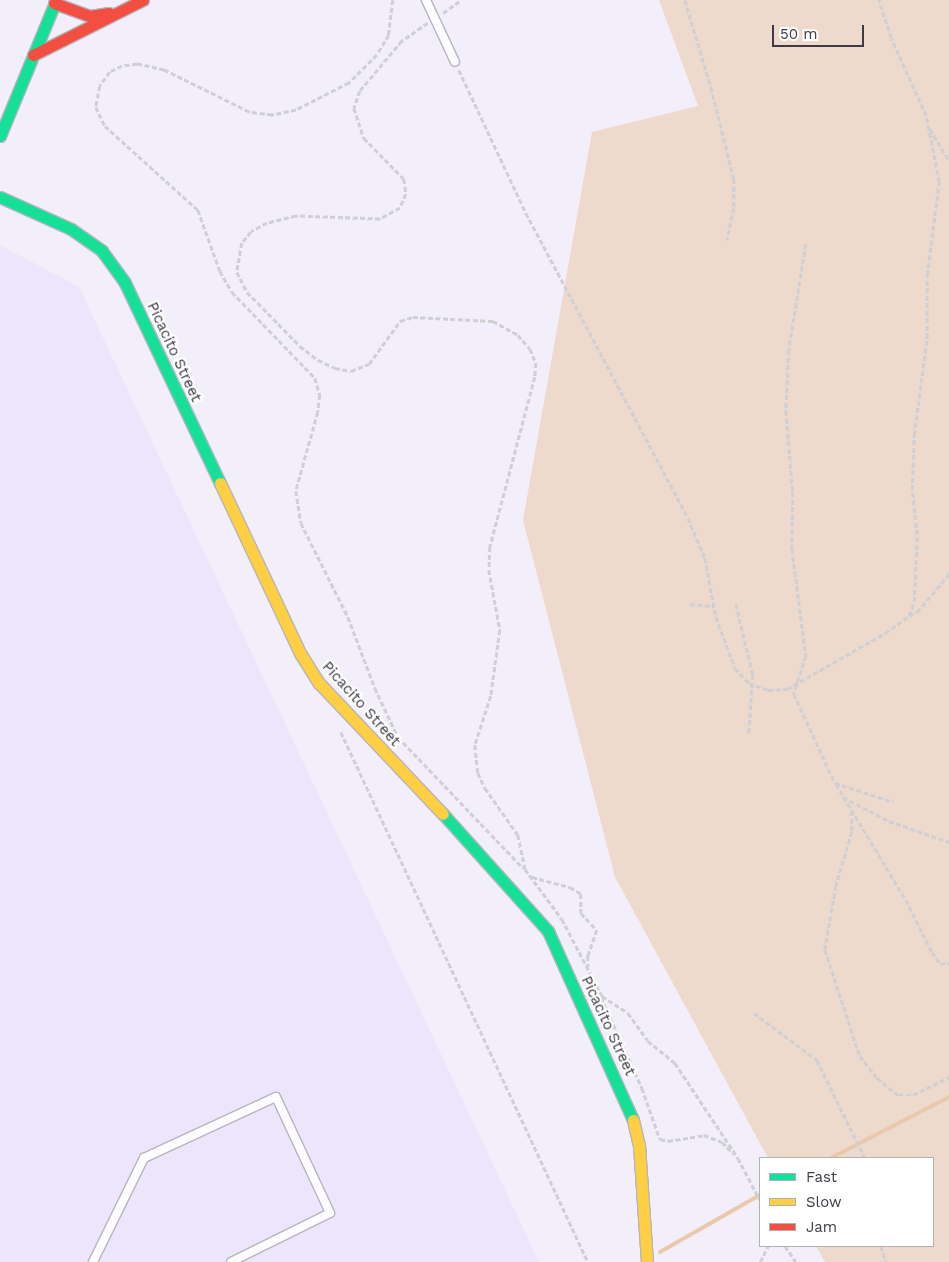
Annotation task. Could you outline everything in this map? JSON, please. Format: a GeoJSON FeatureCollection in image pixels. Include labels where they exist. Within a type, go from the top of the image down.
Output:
{"type":"FeatureCollection","features":[{"type":"Feature","properties":{"kind":"street"},"geometry":{"type":"LineString","coordinates":[[0,136],[55,2],[90,16],[138,2]]}},
{"type":"Feature","properties":{"kind":"street"},"geometry":{"type":"LineString","coordinates":[[33,55],[138,2]]}},
{"type":"Feature","properties":{"kind":"street","name":"Picacito Street"},"geometry":{"type":"LineString","coordinates":[[0,197],[72,229],[102,251],[125,282],[300,653],[318,683],[516,892],[548,931],[630,1109],[639,1145],[647,1262]]}},
{"type":"Feature","properties":{"kind":"lane"},"geometry":{"type":"LineString","coordinates":[[426,0],[455,62]]}},
{"type":"Feature","properties":{"kind":"lane"},"geometry":{"type":"LineString","coordinates":[[93,1262],[144,1158],[276,1097],[330,1213],[231,1262]]}},
{"type":"Feature","properties":{"kind":"path"},"geometry":{"type":"LineString","coordinates":[[394,0],[389,35],[376,55],[349,83],[296,110],[272,115],[249,112],[164,70],[137,64],[122,66],[110,72],[100,86],[96,106],[105,126],[198,210],[220,271],[232,292],[315,378],[320,395],[318,412],[296,492],[296,508],[304,529],[344,609],[378,696],[398,737],[529,874],[542,882],[572,888],[582,896],[582,915],[594,923],[597,930],[587,959],[595,982],[642,1088],[660,1139],[666,1141],[706,1136],[722,1142],[738,1158]]}},
{"type":"Feature","properties":{"kind":"path"},"geometry":{"type":"LineString","coordinates":[[461,0],[405,38],[360,92],[355,103],[356,121],[364,138],[404,179],[406,194],[400,208],[380,219],[296,216],[267,223],[252,232],[242,243],[237,272],[247,292],[300,346],[318,360],[335,368],[357,370],[369,364],[400,321],[412,317],[494,321],[518,335],[534,355],[535,377],[490,547],[490,570],[500,630],[491,696],[475,751],[480,778],[515,828],[522,846],[523,866],[529,874]]}},
{"type":"Feature","properties":{"kind":"path"},"geometry":{"type":"LineString","coordinates":[[685,0],[711,87],[734,179],[734,208],[727,240]]}},
{"type":"Feature","properties":{"kind":"path"},"geometry":{"type":"LineString","coordinates":[[879,0],[883,20],[928,125],[949,161]]}},
{"type":"Feature","properties":{"kind":"path"},"geometry":{"type":"LineString","coordinates":[[455,62],[526,214],[688,518],[705,558],[714,606],[735,668],[753,684],[768,690],[787,689],[840,662],[917,612],[949,574]]}},
{"type":"Feature","properties":{"kind":"path"},"geometry":{"type":"LineString","coordinates":[[909,616],[914,602],[917,535],[912,490],[914,435],[927,338],[927,274],[939,182],[928,125]]}},
{"type":"Feature","properties":{"kind":"path"},"geometry":{"type":"LineString","coordinates":[[806,244],[789,350],[786,411],[793,492],[792,549],[806,656],[794,694],[842,796],[906,900],[932,952],[940,964],[949,964]]}},
{"type":"Feature","properties":{"kind":"path"},"geometry":{"type":"LineString","coordinates":[[690,604],[714,606]]}},
{"type":"Feature","properties":{"kind":"path"},"geometry":{"type":"LineString","coordinates":[[736,604],[753,684],[749,734]]}},
{"type":"Feature","properties":{"kind":"path"},"geometry":{"type":"LineString","coordinates":[[340,728],[588,1262]]}},
{"type":"Feature","properties":{"kind":"path"},"geometry":{"type":"LineString","coordinates":[[835,783],[892,802]]}},
{"type":"Feature","properties":{"kind":"path"},"geometry":{"type":"LineString","coordinates":[[842,796],[889,820],[949,842]]}},
{"type":"Feature","properties":{"kind":"path"},"geometry":{"type":"LineString","coordinates":[[852,811],[852,832],[836,886],[825,950],[860,1056],[877,1078],[898,1095],[913,1095],[949,1077]]}},
{"type":"Feature","properties":{"kind":"path"},"geometry":{"type":"LineString","coordinates":[[595,982],[604,998],[628,1013],[648,1041],[675,1062],[738,1158],[759,1198]]}},
{"type":"Feature","properties":{"kind":"path"},"geometry":{"type":"LineString","coordinates":[[754,1013],[817,1060],[864,1157]]}},
{"type":"Feature","properties":{"kind":"path"},"geometry":{"type":"LineString","coordinates":[[760,1262],[768,1247]]}},
{"type":"Feature","properties":{"kind":"path"},"geometry":{"type":"LineString","coordinates":[[786,1247],[796,1262]]}},
{"type":"Feature","properties":{"kind":"path"},"geometry":{"type":"LineString","coordinates":[[881,1247],[886,1262]]}},
{"type":"Feature","properties":{"kind":"shaded area"},"geometry":{"type":"Polygon","coordinates":[[[659,0],[949,0],[949,1262],[825,1262],[817,1247],[934,1247],[934,1157],[767,1157],[615,877],[523,520],[592,132],[698,106],[659,0]]]}},
{"type":"Feature","properties":{"kind":"shaded area"},"geometry":{"type":"Polygon","coordinates":[[[0,245],[79,287],[539,1262],[0,1262],[0,245]]]}},
{"type":"Feature","properties":{"kind":"waterway"},"geometry":{"type":"LineString","coordinates":[[833,1157],[949,1097]]}},
{"type":"Feature","properties":{"kind":"waterway"},"geometry":{"type":"LineString","coordinates":[[660,1252],[759,1196]]}},
{"type":"Feature","properties":{"kind":"traffic: fast"},"geometry":{"type":"LineString","coordinates":[[0,136],[56,0]]}},
{"type":"Feature","properties":{"kind":"traffic: fast"},"geometry":{"type":"LineString","coordinates":[[0,197],[71,229],[102,251],[125,283],[220,483]]}},
{"type":"Feature","properties":{"kind":"traffic: fast"},"geometry":{"type":"LineString","coordinates":[[443,814],[548,931],[633,1120]]}},
{"type":"Feature","properties":{"kind":"traffic: slow"},"geometry":{"type":"LineString","coordinates":[[220,483],[300,653],[319,683],[443,814]]}},
{"type":"Feature","properties":{"kind":"traffic: slow"},"geometry":{"type":"LineString","coordinates":[[633,1120],[639,1145],[647,1262]]}},
{"type":"Feature","properties":{"kind":"traffic: jam"},"geometry":{"type":"LineString","coordinates":[[33,55],[143,0]]}},
{"type":"Feature","properties":{"kind":"traffic: jam"},"geometry":{"type":"LineString","coordinates":[[54,3],[90,16],[109,13]]}}]}
